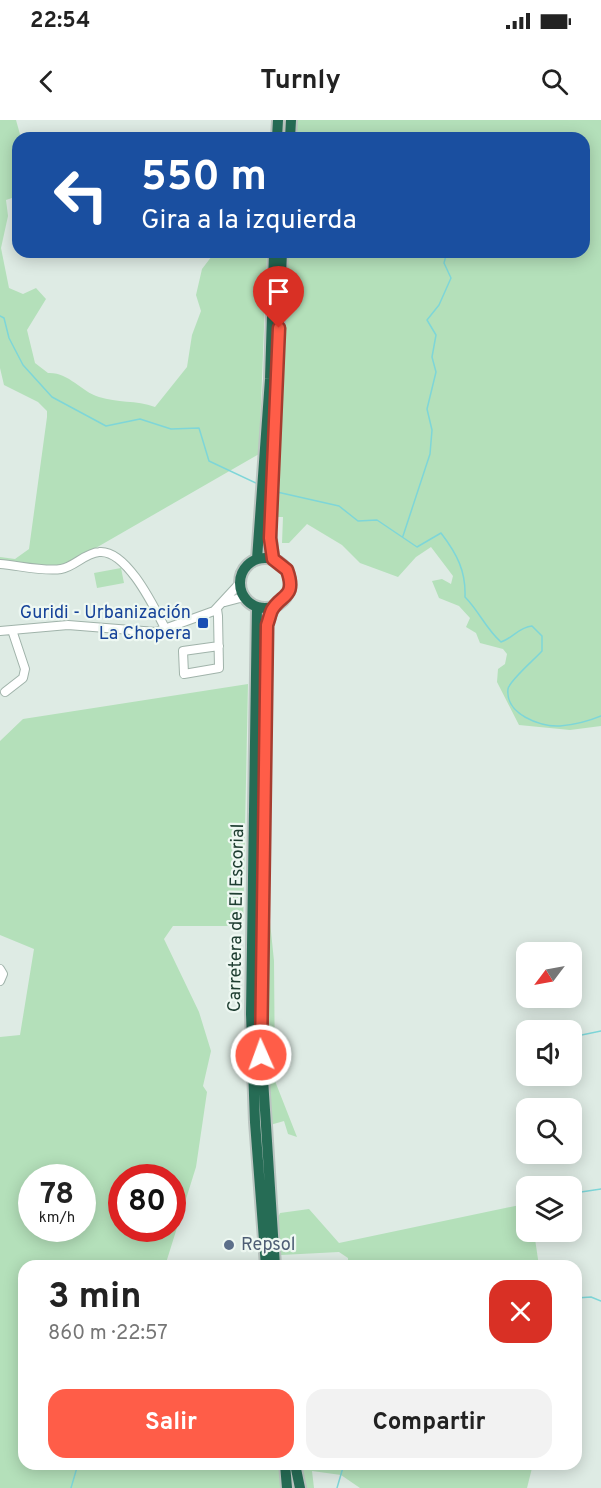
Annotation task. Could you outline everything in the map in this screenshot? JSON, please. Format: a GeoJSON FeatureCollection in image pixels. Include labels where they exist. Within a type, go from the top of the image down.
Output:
{"type":"FeatureCollection","features":[{"type":"Feature","properties":{"kind":"highway"},"geometry":{"type":"LineString","coordinates":[[257,559],[269,391],[274,258]]}},
{"type":"Feature","properties":{"kind":"highway"},"geometry":{"type":"LineString","coordinates":[[273,559],[270,538],[282,258]]}},
{"type":"Feature","properties":{"kind":"highway"},"geometry":{"type":"LineString","coordinates":[[257,559],[273,559],[281,564],[290,579],[287,596],[273,607],[256,607],[244,597],[239,584],[244,568],[257,559]]}},
{"type":"Feature","properties":{"kind":"highway","name":"Carretera de El Escorial"},"geometry":{"type":"LineString","coordinates":[[256,607],[258,626],[251,1014],[255,1122],[266,1260]]}},
{"type":"Feature","properties":{"kind":"highway","name":"Carretera de El Escorial"},"geometry":{"type":"LineString","coordinates":[[273,607],[267,625],[260,1032],[274,1260]]}},
{"type":"Feature","properties":{"kind":"highway"},"geometry":{"type":"LineString","coordinates":[[286,1470],[287,1488]]}},
{"type":"Feature","properties":{"kind":"highway"},"geometry":{"type":"LineString","coordinates":[[297,1470],[300,1488]]}},
{"type":"Feature","properties":{"kind":"street"},"geometry":{"type":"LineString","coordinates":[[0,564],[61,569],[94,552],[108,552],[129,569],[141,585],[166,630]]}},
{"type":"Feature","properties":{"kind":"street"},"geometry":{"type":"LineString","coordinates":[[219,646],[183,651],[184,674],[219,668],[219,646],[219,607],[239,584]]}},
{"type":"Feature","properties":{"kind":"street"},"geometry":{"type":"LineString","coordinates":[[0,631],[68,625],[133,632],[166,630],[244,597]]}},
{"type":"Feature","properties":{"kind":"street"},"geometry":{"type":"LineString","coordinates":[[5,692],[23,678],[25,669],[12,630]]}},
{"type":"Feature","properties":{"kind":"street"},"geometry":{"type":"LineString","coordinates":[[0,969],[3,974],[0,981]]}},
{"type":"Feature","properties":{"kind":"green space"},"geometry":{"type":"Polygon","coordinates":[[[0,120],[16,120],[19,132],[12,132],[12,198],[6,200],[8,216],[1,248],[9,288],[23,294],[36,288],[46,299],[27,330],[35,363],[48,373],[62,375],[99,397],[155,407],[187,367],[192,335],[201,311],[196,295],[202,269],[210,258],[267,258],[259,454],[61,568],[0,562],[0,557],[15,559],[29,549],[47,411],[38,402],[4,385],[0,368],[0,120]]]}},
{"type":"Feature","properties":{"kind":"green space"},"geometry":{"type":"Polygon","coordinates":[[[291,120],[601,120],[601,726],[570,730],[519,725],[497,682],[498,669],[505,664],[507,654],[503,649],[480,643],[476,633],[466,627],[470,618],[459,606],[439,598],[432,581],[442,579],[451,584],[453,576],[431,547],[416,557],[398,577],[360,563],[342,545],[307,524],[289,543],[282,543],[283,517],[270,517],[282,258],[590,258],[590,132],[290,132],[291,120]]]}},
{"type":"Feature","properties":{"kind":"green space"},"geometry":{"type":"Polygon","coordinates":[[[121,568],[124,583],[97,588],[94,573],[121,568]]]}},
{"type":"Feature","properties":{"kind":"green space"},"geometry":{"type":"Polygon","coordinates":[[[248,684],[243,926],[173,926],[164,939],[199,1012],[211,1051],[203,1086],[207,1092],[196,1167],[186,1199],[186,1164],[108,1164],[108,1242],[173,1242],[167,1260],[18,1260],[18,1470],[284,1470],[283,1488],[0,1488],[0,1037],[20,1035],[34,949],[0,935],[0,741],[23,719],[248,684]]]}},
{"type":"Feature","properties":{"kind":"green space"},"geometry":{"type":"Polygon","coordinates":[[[269,912],[274,961],[275,1081],[297,1137],[288,1134],[284,1121],[270,1125],[260,1032],[262,913],[269,912]]]}},
{"type":"Feature","properties":{"kind":"green space"},"geometry":{"type":"Polygon","coordinates":[[[516,1206],[516,1242],[535,1242],[538,1260],[348,1260],[339,1252],[281,1255],[274,1260],[275,1224],[280,1213],[309,1209],[339,1243],[516,1206]]]}},
{"type":"Feature","properties":{"kind":"green space"},"geometry":{"type":"Polygon","coordinates":[[[296,1470],[532,1470],[527,1488],[360,1488],[341,1475],[312,1471],[314,1488],[300,1488],[296,1470]]]}},
{"type":"Feature","properties":{"kind":"waterway"},"geometry":{"type":"LineString","coordinates":[[403,536],[430,454],[432,430],[427,409],[436,372],[432,357],[436,335],[427,320],[439,305],[451,278],[444,263],[445,258]]}},
{"type":"Feature","properties":{"kind":"waterway"},"geometry":{"type":"LineString","coordinates":[[0,316],[4,318],[9,338],[23,365],[52,397],[106,426],[140,419],[171,429],[199,428],[209,461],[256,483]]}},
{"type":"Feature","properties":{"kind":"waterway"},"geometry":{"type":"LineString","coordinates":[[277,492],[339,506],[358,521],[377,520],[417,547],[441,533],[459,563],[464,579],[465,597],[496,637],[501,642],[523,628],[532,626],[542,636],[542,651],[509,685],[509,698],[518,712],[534,721],[552,726],[576,724],[601,716]]}},
{"type":"Feature","properties":{"kind":"waterway"},"geometry":{"type":"LineString","coordinates":[[582,1035],[601,1031]]}},
{"type":"Feature","properties":{"kind":"waterway"},"geometry":{"type":"LineString","coordinates":[[582,1192],[601,1189]]}},
{"type":"Feature","properties":{"kind":"waterway"},"geometry":{"type":"LineString","coordinates":[[582,1298],[591,1297],[601,1301]]}},
{"type":"Feature","properties":{"kind":"waterway"},"geometry":{"type":"LineString","coordinates":[[71,1488],[76,1470]]}},
{"type":"Feature","properties":{"kind":"waterway"},"geometry":{"type":"LineString","coordinates":[[337,1488],[342,1470]]}},
{"type":"Feature","properties":{"kind":"place","name":"Guridi - Urbanización La Chopera"},"geometry":{"type":"Point","coordinates":[203,623]}},
{"type":"Feature","properties":{"kind":"place","name":"Repsol"},"geometry":{"type":"Point","coordinates":[229,1245]}},
{"type":"Feature","properties":{"kind":"route"},"geometry":{"type":"LineString","coordinates":[[261,1055],[267,625],[273,607],[281,603],[290,588],[287,570],[273,559],[270,538],[279,328]]}}]}
